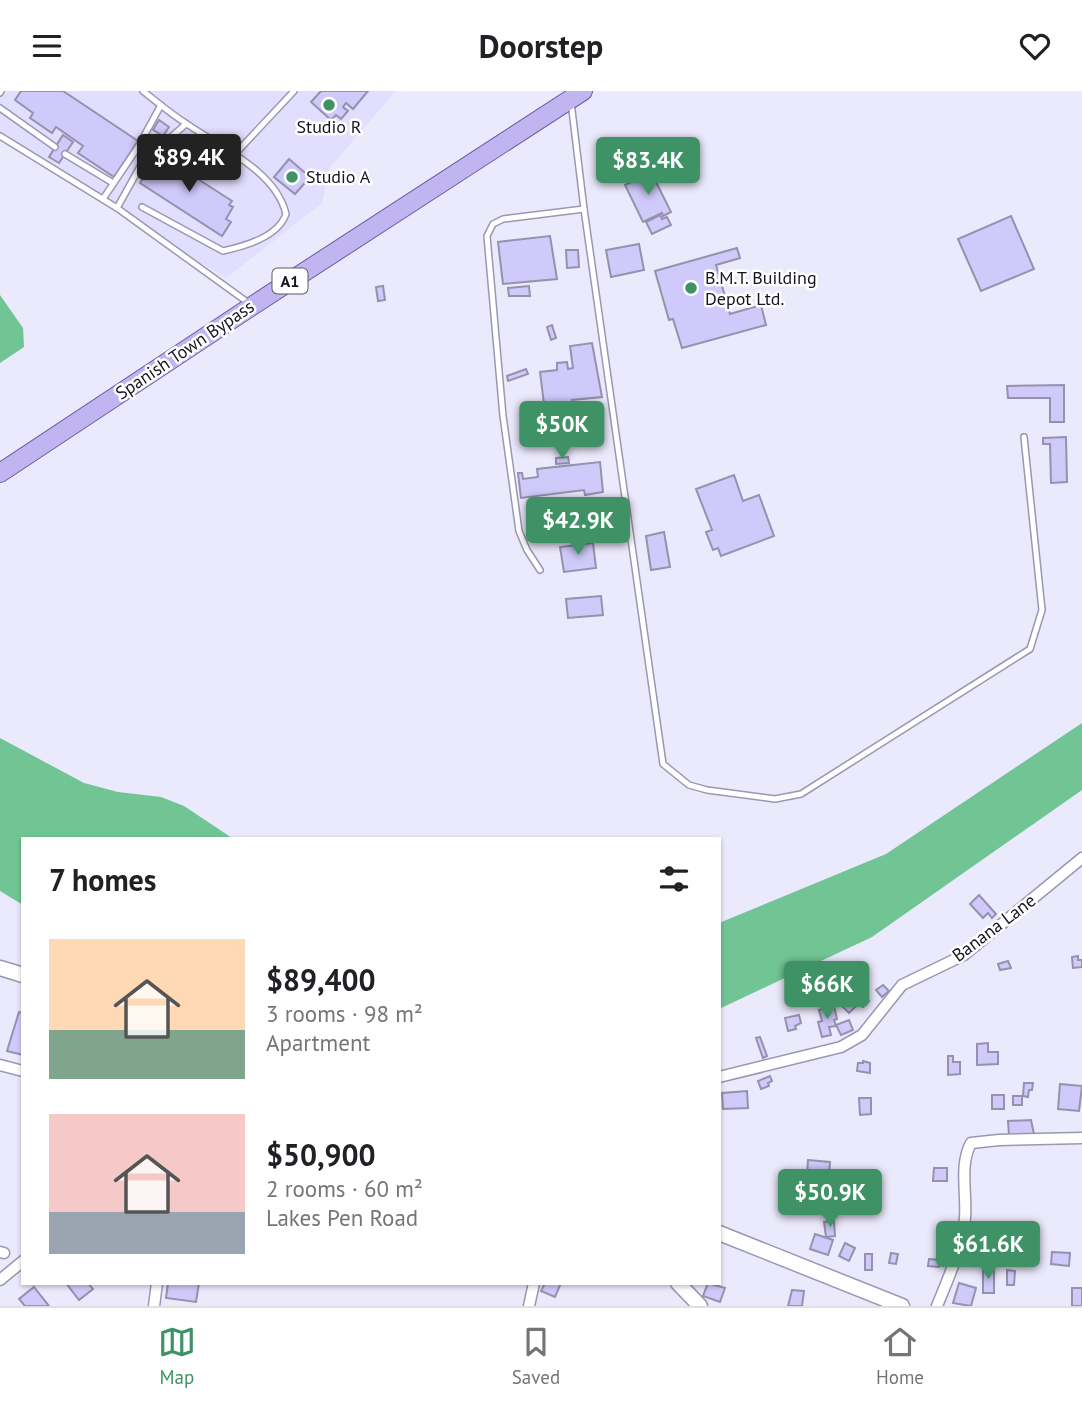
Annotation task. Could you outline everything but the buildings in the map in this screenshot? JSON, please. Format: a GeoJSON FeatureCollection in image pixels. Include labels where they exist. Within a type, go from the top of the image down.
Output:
{"type":"FeatureCollection","features":[{"type":"Feature","properties":{"kind":"main road","name":"Spanish Town Bypass"},"geometry":{"type":"LineString","coordinates":[[0,473],[574,94]]}},
{"type":"Feature","properties":{"kind":"street","name":"Banana Lane"},"geometry":{"type":"LineString","coordinates":[[721,1077],[841,1047],[862,1035],[902,985],[964,955],[1082,857]]}},
{"type":"Feature","properties":{"kind":"street"},"geometry":{"type":"LineString","coordinates":[[0,968],[21,974]]}},
{"type":"Feature","properties":{"kind":"street"},"geometry":{"type":"LineString","coordinates":[[0,1065],[21,1070]]}},
{"type":"Feature","properties":{"kind":"street"},"geometry":{"type":"LineString","coordinates":[[937,1306],[951,1273],[965,1220],[965,1154],[971,1143],[1082,1138]]}},
{"type":"Feature","properties":{"kind":"street"},"geometry":{"type":"LineString","coordinates":[[721,1234],[902,1306]]}},
{"type":"Feature","properties":{"kind":"street"},"geometry":{"type":"LineString","coordinates":[[0,1280],[21,1263]]}},
{"type":"Feature","properties":{"kind":"street"},"geometry":{"type":"LineString","coordinates":[[154,1306],[157,1285]]}},
{"type":"Feature","properties":{"kind":"street"},"geometry":{"type":"LineString","coordinates":[[529,1306],[534,1285]]}},
{"type":"Feature","properties":{"kind":"street"},"geometry":{"type":"LineString","coordinates":[[680,1285],[699,1306]]}},
{"type":"Feature","properties":{"kind":"lane"},"geometry":{"type":"LineString","coordinates":[[142,91],[186,124],[236,153],[273,188],[286,214],[283,222],[257,241],[223,251],[142,207]]}},
{"type":"Feature","properties":{"kind":"lane"},"geometry":{"type":"LineString","coordinates":[[236,153],[294,91]]}},
{"type":"Feature","properties":{"kind":"lane"},"geometry":{"type":"LineString","coordinates":[[574,94],[584,209],[663,764],[690,785],[707,790],[775,799],[801,794],[1030,649],[1042,610],[1024,437]]}},
{"type":"Feature","properties":{"kind":"lane"},"geometry":{"type":"LineString","coordinates":[[103,199],[138,147],[161,105]]}},
{"type":"Feature","properties":{"kind":"lane"},"geometry":{"type":"LineString","coordinates":[[0,108],[55,148]]}},
{"type":"Feature","properties":{"kind":"lane"},"geometry":{"type":"LineString","coordinates":[[117,208],[151,148],[170,138],[186,124]]}},
{"type":"Feature","properties":{"kind":"lane"},"geometry":{"type":"LineString","coordinates":[[0,136],[117,208],[252,306]]}},
{"type":"Feature","properties":{"kind":"lane"},"geometry":{"type":"LineString","coordinates":[[65,154],[113,183]]}},
{"type":"Feature","properties":{"kind":"lane"},"geometry":{"type":"LineString","coordinates":[[540,571],[519,531],[503,416],[487,236],[493,224],[503,219],[584,209]]}},
{"type":"Feature","properties":{"kind":"shaded area"},"geometry":{"type":"Polygon","coordinates":[[[0,91],[396,91],[330,167],[322,203],[226,278],[145,230],[0,134],[0,91]]]}},
{"type":"Feature","properties":{"kind":"shaded area"},"geometry":{"type":"Polygon","coordinates":[[[0,295],[23,328],[24,347],[0,363],[0,295]]]}},
{"type":"Feature","properties":{"kind":"shaded area"},"geometry":{"type":"Polygon","coordinates":[[[1082,723],[1082,790],[872,937],[721,1008],[721,922],[886,854],[1082,723]]]}},
{"type":"Feature","properties":{"kind":"shaded area"},"geometry":{"type":"Polygon","coordinates":[[[0,738],[84,783],[118,792],[161,797],[184,806],[230,837],[21,837],[21,904],[0,891],[0,738]]]}},
{"type":"Feature","properties":{"kind":"place","name":"Studio R"},"geometry":{"type":"Point","coordinates":[329,105]}},
{"type":"Feature","properties":{"kind":"place","name":"Studio A"},"geometry":{"type":"Point","coordinates":[292,177]}},
{"type":"Feature","properties":{"kind":"place","name":"B.M.T. Building Depot Ltd."},"geometry":{"type":"Point","coordinates":[691,288]}}]}
